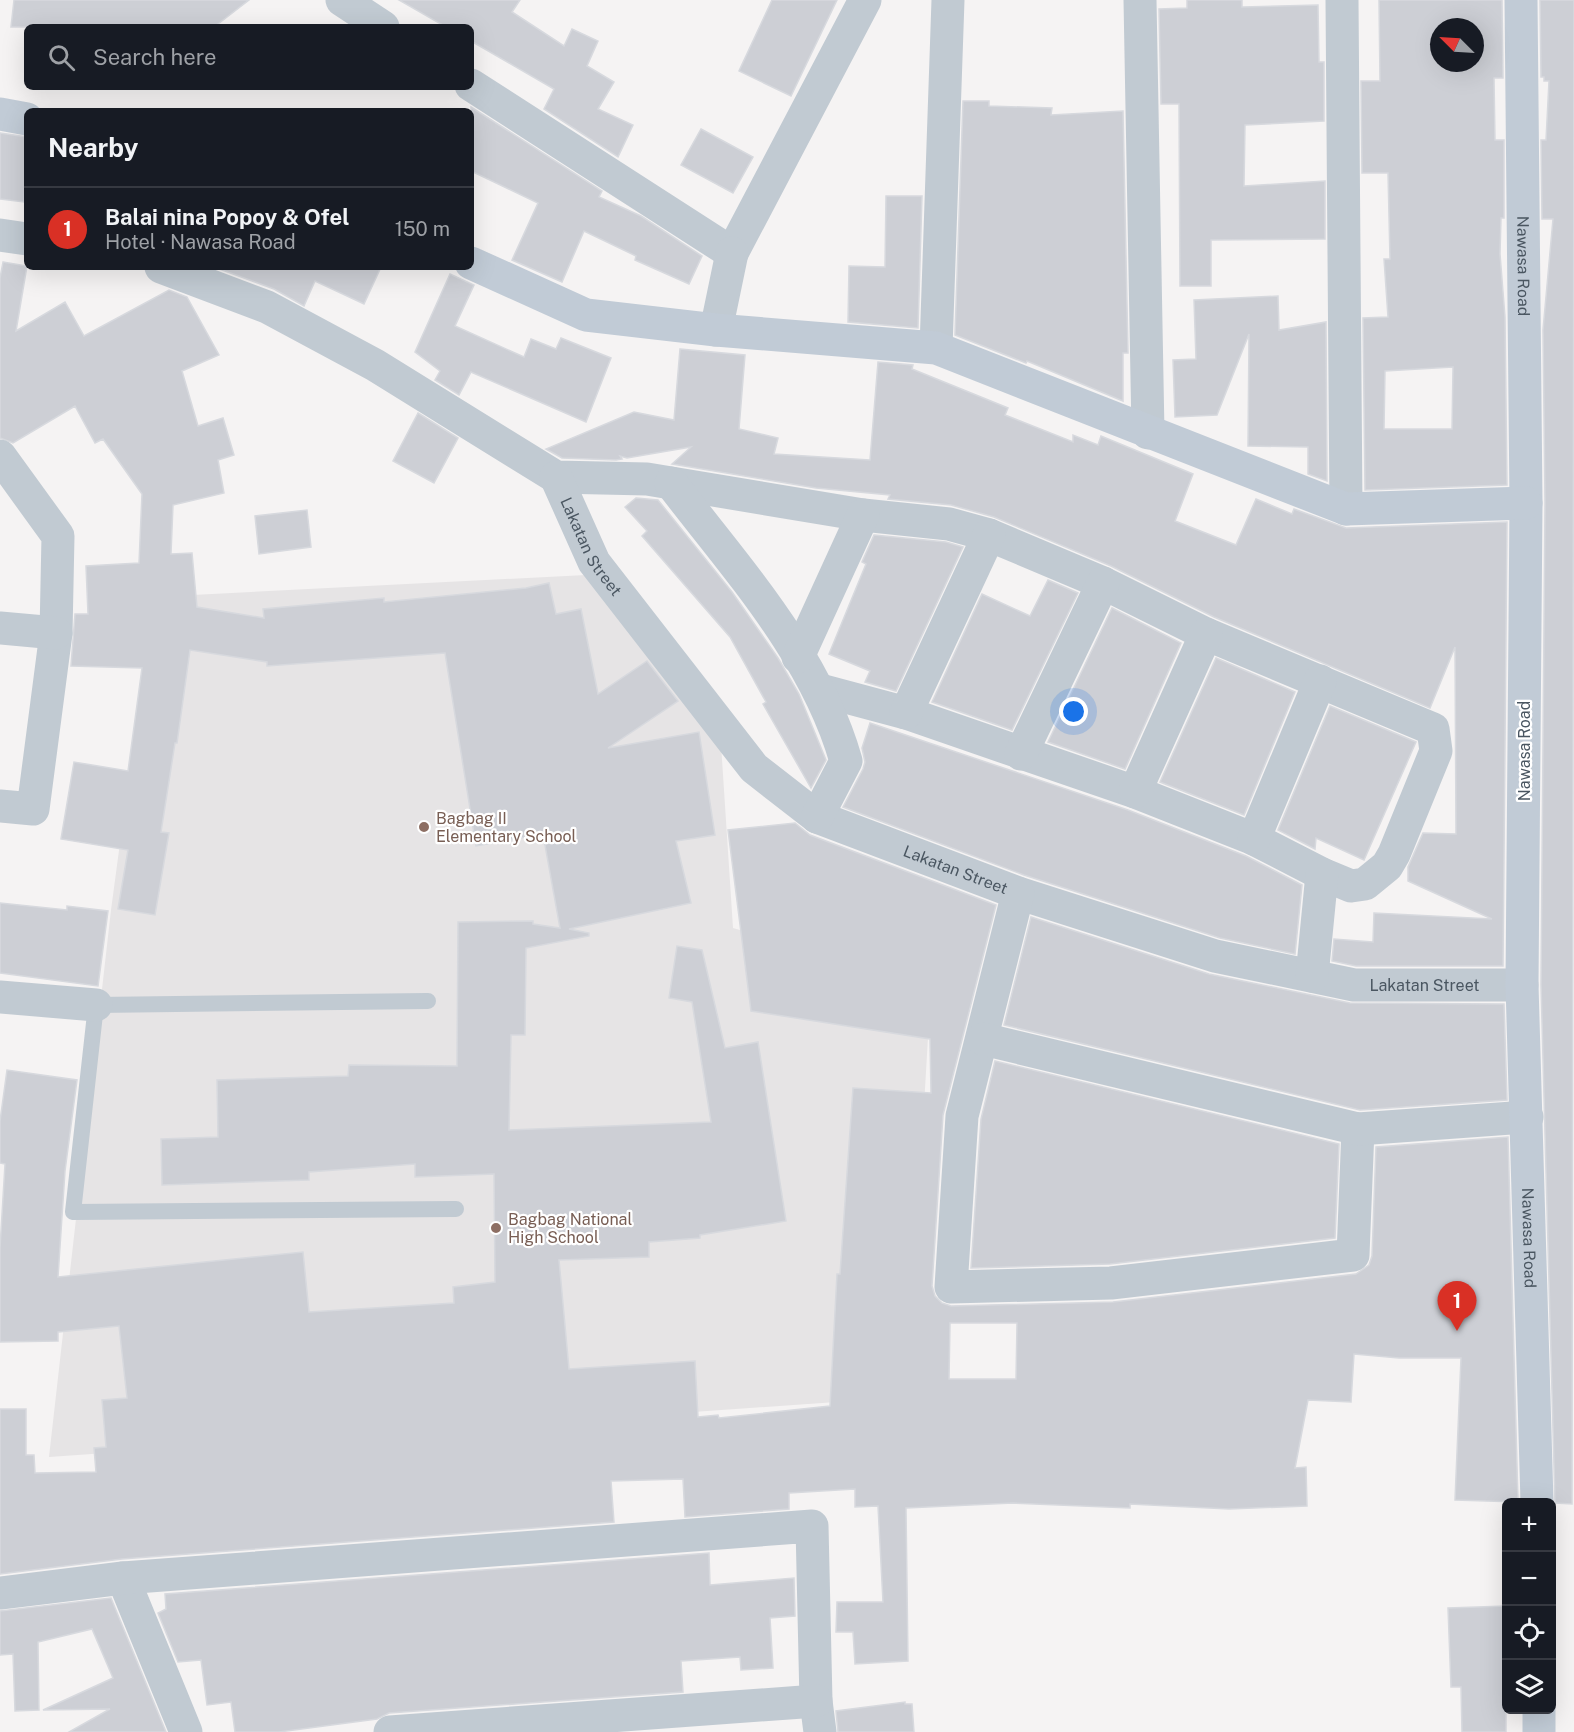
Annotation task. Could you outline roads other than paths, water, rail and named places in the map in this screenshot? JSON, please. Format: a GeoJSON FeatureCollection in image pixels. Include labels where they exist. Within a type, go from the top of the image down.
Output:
{"type":"FeatureCollection","features":[{"type":"Feature","properties":{"kind":"street"},"geometry":{"type":"LineString","coordinates":[[342,0],[378,24]]}},
{"type":"Feature","properties":{"kind":"street"},"geometry":{"type":"LineString","coordinates":[[716,330],[732,253],[865,0]]}},
{"type":"Feature","properties":{"kind":"street"},"geometry":{"type":"LineString","coordinates":[[936,348],[948,0]]}},
{"type":"Feature","properties":{"kind":"street"},"geometry":{"type":"LineString","coordinates":[[1140,0],[1148,433]]}},
{"type":"Feature","properties":{"kind":"street"},"geometry":{"type":"LineString","coordinates":[[1342,0],[1346,510]]}},
{"type":"Feature","properties":{"kind":"street","name":"Nawasa Road"},"geometry":{"type":"LineString","coordinates":[[1521,0],[1526,503],[1522,985],[1537,1498]]}},
{"type":"Feature","properties":{"kind":"street"},"geometry":{"type":"LineString","coordinates":[[474,87],[732,253]]}},
{"type":"Feature","properties":{"kind":"street"},"geometry":{"type":"LineString","coordinates":[[0,114],[24,118]]}},
{"type":"Feature","properties":{"kind":"street"},"geometry":{"type":"LineString","coordinates":[[0,235],[24,239]]}},
{"type":"Feature","properties":{"kind":"street"},"geometry":{"type":"LineString","coordinates":[[474,264],[586,315],[716,330],[936,348],[1346,510],[1526,503]]}},
{"type":"Feature","properties":{"kind":"street"},"geometry":{"type":"LineString","coordinates":[[169,270],[267,307],[375,365],[556,477],[647,479],[863,515],[949,524],[989,534],[1102,583],[1206,634],[1433,729],[1436,751],[1387,866],[1358,886],[1351,886],[1322,874],[1254,839],[1135,792],[906,713],[820,690]]}},
{"type":"Feature","properties":{"kind":"street"},"geometry":{"type":"LineString","coordinates":[[0,456],[57,536],[56,633],[33,809],[0,806]]}},
{"type":"Feature","properties":{"kind":"street","name":"Lakatan Street"},"geometry":{"type":"LineString","coordinates":[[556,477],[594,562],[754,768],[817,817],[1018,893],[1215,956],[1354,985],[1522,985]]}},
{"type":"Feature","properties":{"kind":"street"},"geometry":{"type":"LineString","coordinates":[[671,483],[762,602],[820,690],[846,761],[817,817]]}},
{"type":"Feature","properties":{"kind":"street"},"geometry":{"type":"LineString","coordinates":[[798,657],[863,515]]}},
{"type":"Feature","properties":{"kind":"street"},"geometry":{"type":"LineString","coordinates":[[906,713],[989,534]]}},
{"type":"Feature","properties":{"kind":"street"},"geometry":{"type":"LineString","coordinates":[[1021,753],[1102,583]]}},
{"type":"Feature","properties":{"kind":"street"},"geometry":{"type":"LineString","coordinates":[[0,628],[56,633]]}},
{"type":"Feature","properties":{"kind":"street"},"geometry":{"type":"LineString","coordinates":[[1135,792],[1206,634]]}},
{"type":"Feature","properties":{"kind":"street"},"geometry":{"type":"LineString","coordinates":[[1254,839],[1320,681]]}},
{"type":"Feature","properties":{"kind":"street"},"geometry":{"type":"LineString","coordinates":[[1312,976],[1322,874]]}},
{"type":"Feature","properties":{"kind":"street"},"geometry":{"type":"LineString","coordinates":[[1018,893],[962,1116],[951,1287],[1111,1282],[1353,1255],[1358,1129]]}},
{"type":"Feature","properties":{"kind":"street"},"geometry":{"type":"LineString","coordinates":[[0,998],[96,1005]]}},
{"type":"Feature","properties":{"kind":"street"},"geometry":{"type":"LineString","coordinates":[[982,1039],[1358,1129],[1527,1117]]}},
{"type":"Feature","properties":{"kind":"street"},"geometry":{"type":"LineString","coordinates":[[0,1593],[123,1578],[812,1526],[818,1716],[390,1732]]}},
{"type":"Feature","properties":{"kind":"street"},"geometry":{"type":"LineString","coordinates":[[123,1578],[186,1732]]}},
{"type":"Feature","properties":{"kind":"street"},"geometry":{"type":"LineString","coordinates":[[1539,1714],[1539,1732]]}},
{"type":"Feature","properties":{"kind":"lane"},"geometry":{"type":"LineString","coordinates":[[428,1001],[96,1005],[73,1212],[456,1209]]}},
{"type":"Feature","properties":{"kind":"place","name":"Bagbag II Elementary School"},"geometry":{"type":"Point","coordinates":[424,827]}},
{"type":"Feature","properties":{"kind":"place","name":"Bagbag National High School"},"geometry":{"type":"Point","coordinates":[496,1228]}},
{"type":"Feature","properties":{"kind":"place","name":"Balai nina Popoy & Ofel"},"geometry":{"type":"Point","coordinates":[1457,1331]}}]}
